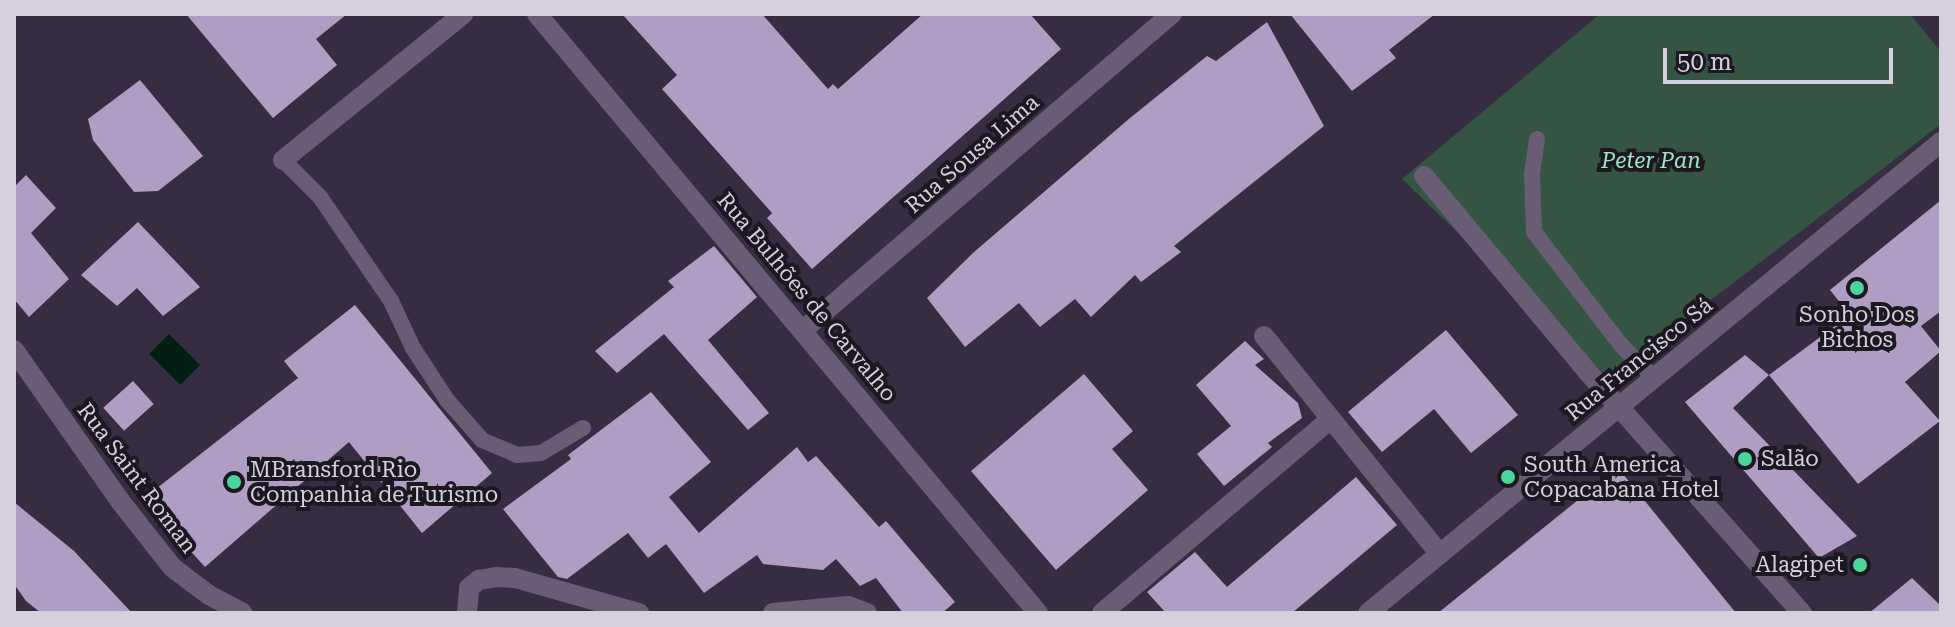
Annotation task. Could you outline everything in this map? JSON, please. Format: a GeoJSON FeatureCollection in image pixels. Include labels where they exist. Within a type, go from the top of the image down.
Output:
{"type":"FeatureCollection","features":[{"type":"Feature","properties":{"kind":"street"},"geometry":{"type":"LineString","coordinates":[[283,160],[463,14]]}},
{"type":"Feature","properties":{"kind":"street","name":"Rua Bulhões de Carvalho"},"geometry":{"type":"LineString","coordinates":[[537,14],[1038,613]]}},
{"type":"Feature","properties":{"kind":"street","name":"Rua Sousa Lima"},"geometry":{"type":"LineString","coordinates":[[803,330],[1172,14]]}},
{"type":"Feature","properties":{"kind":"street","name":"Rua Francisco Sá"},"geometry":{"type":"LineString","coordinates":[[1368,613],[1941,142]]}},
{"type":"Feature","properties":{"kind":"street"},"geometry":{"type":"LineString","coordinates":[[1424,176],[1802,613]]}},
{"type":"Feature","properties":{"kind":"street"},"geometry":{"type":"LineString","coordinates":[[1264,336],[1440,554]]}},
{"type":"Feature","properties":{"kind":"street","name":"Rua Saint Roman"},"geometry":{"type":"LineString","coordinates":[[14,350],[120,501],[173,568],[209,595],[243,613]]}},
{"type":"Feature","properties":{"kind":"street"},"geometry":{"type":"LineString","coordinates":[[1102,613],[1331,419]]}},
{"type":"Feature","properties":{"kind":"street"},"geometry":{"type":"LineString","coordinates":[[467,613],[469,588],[479,580],[496,577],[515,578],[639,613]]}},
{"type":"Feature","properties":{"kind":"street"},"geometry":{"type":"LineString","coordinates":[[773,613],[848,606],[867,613]]}},
{"type":"Feature","properties":{"kind":"lane"},"geometry":{"type":"LineString","coordinates":[[1537,139],[1532,174],[1534,232],[1621,345],[1654,378]]}},
{"type":"Feature","properties":{"kind":"lane"},"geometry":{"type":"LineString","coordinates":[[283,160],[320,197],[391,301],[413,348],[447,400],[482,440],[517,455],[541,453],[583,428]]}},
{"type":"Feature","properties":{"kind":"green space","name":"Peter Pan"},"geometry":{"type":"Polygon","coordinates":[[[1600,14],[1910,14],[1941,52],[1941,124],[1609,378],[1402,179],[1600,14]]]}},
{"type":"Feature","properties":{"kind":"shaded area"},"geometry":{"type":"Polygon","coordinates":[[[169,334],[200,365],[180,385],[149,354],[169,334]]]}},
{"type":"Feature","properties":{"kind":"building"},"geometry":{"type":"Polygon","coordinates":[[[186,14],[347,14],[316,39],[337,65],[273,118],[186,14]]]}},
{"type":"Feature","properties":{"kind":"building"},"geometry":{"type":"Polygon","coordinates":[[[622,14],[762,14],[828,89],[833,84],[838,89],[923,14],[1030,14],[1061,49],[812,269],[767,218],[772,213],[662,89],[677,75],[622,14]]]}},
{"type":"Feature","properties":{"kind":"building"},"geometry":{"type":"Polygon","coordinates":[[[1290,14],[1435,14],[1389,50],[1396,58],[1352,91],[1290,14]]]}},
{"type":"Feature","properties":{"kind":"building"},"geometry":{"type":"Polygon","coordinates":[[[1267,22],[1324,126],[1174,246],[1181,252],[1141,282],[1135,275],[1091,317],[1075,299],[1040,327],[1019,303],[965,347],[927,298],[974,252],[1130,118],[1207,56],[1216,61],[1267,22]]]}},
{"type":"Feature","properties":{"kind":"building"},"geometry":{"type":"Polygon","coordinates":[[[140,80],[203,156],[158,191],[134,192],[93,140],[88,119],[140,80]]]}},
{"type":"Feature","properties":{"kind":"building"},"geometry":{"type":"Polygon","coordinates":[[[26,175],[56,208],[31,233],[69,279],[29,317],[14,299],[14,187],[26,175]]]}},
{"type":"Feature","properties":{"kind":"building"},"geometry":{"type":"Polygon","coordinates":[[[1941,200],[1941,311],[1921,326],[1941,351],[1905,382],[1940,421],[1858,484],[1769,375],[1850,315],[1830,290],[1941,200]]]}},
{"type":"Feature","properties":{"kind":"building"},"geometry":{"type":"Polygon","coordinates":[[[138,222],[200,287],[163,316],[137,288],[117,306],[81,275],[138,222]]]}},
{"type":"Feature","properties":{"kind":"building"},"geometry":{"type":"Polygon","coordinates":[[[714,246],[757,297],[708,340],[769,413],[748,430],[664,334],[617,373],[595,351],[674,287],[668,281],[714,246]]]}},
{"type":"Feature","properties":{"kind":"building"},"geometry":{"type":"Polygon","coordinates":[[[355,305],[492,473],[422,533],[349,442],[205,567],[143,499],[298,378],[284,361],[355,305]]]}},
{"type":"Feature","properties":{"kind":"building"},"geometry":{"type":"Polygon","coordinates":[[[1446,330],[1518,415],[1471,453],[1434,409],[1382,452],[1348,412],[1446,330]]]}},
{"type":"Feature","properties":{"kind":"building"},"geometry":{"type":"Polygon","coordinates":[[[1245,341],[1264,359],[1255,365],[1298,403],[1302,418],[1268,443],[1272,447],[1224,486],[1197,454],[1231,426],[1196,385],[1245,341]]]}},
{"type":"Feature","properties":{"kind":"building"},"geometry":{"type":"Polygon","coordinates":[[[1745,355],[1769,375],[1733,408],[1857,536],[1819,558],[1685,402],[1745,355]]]}},
{"type":"Feature","properties":{"kind":"building"},"geometry":{"type":"Polygon","coordinates":[[[1084,374],[1133,431],[1112,449],[1148,490],[1056,570],[971,471],[1084,374]]]}},
{"type":"Feature","properties":{"kind":"building"},"geometry":{"type":"Polygon","coordinates":[[[133,381],[154,404],[124,431],[103,408],[133,381]]]}},
{"type":"Feature","properties":{"kind":"building"},"geometry":{"type":"Polygon","coordinates":[[[651,392],[711,462],[669,497],[699,533],[797,447],[808,462],[816,456],[879,527],[886,521],[955,602],[942,613],[903,613],[876,578],[860,586],[836,559],[823,570],[763,564],[757,555],[704,593],[666,544],[648,558],[628,533],[567,579],[558,577],[503,509],[571,459],[568,455],[651,392]]]}},
{"type":"Feature","properties":{"kind":"building"},"geometry":{"type":"Polygon","coordinates":[[[1618,468],[1736,613],[1438,613],[1583,496],[1618,468]]]}},
{"type":"Feature","properties":{"kind":"building"},"geometry":{"type":"Polygon","coordinates":[[[1356,477],[1397,525],[1292,613],[1166,613],[1147,592],[1195,552],[1227,587],[1356,477]]]}},
{"type":"Feature","properties":{"kind":"building"},"geometry":{"type":"Polygon","coordinates":[[[14,502],[74,551],[132,613],[41,613],[26,601],[14,584],[14,502]]]}},
{"type":"Feature","properties":{"kind":"building"},"geometry":{"type":"Polygon","coordinates":[[[1912,578],[1941,606],[1941,613],[1869,613],[1912,578]]]}},
{"type":"Feature","properties":{"kind":"place","name":"Sonho Dos Bichos"},"geometry":{"type":"Point","coordinates":[1857,288]}},
{"type":"Feature","properties":{"kind":"place","name":"Salão"},"geometry":{"type":"Point","coordinates":[1745,459]}},
{"type":"Feature","properties":{"kind":"place","name":"South America Copacabana Hotel"},"geometry":{"type":"Point","coordinates":[1508,477]}},
{"type":"Feature","properties":{"kind":"place","name":"MBransford Rio Companhia de Turismo"},"geometry":{"type":"Point","coordinates":[234,482]}},
{"type":"Feature","properties":{"kind":"place","name":"Alagipet"},"geometry":{"type":"Point","coordinates":[1860,565]}}]}
